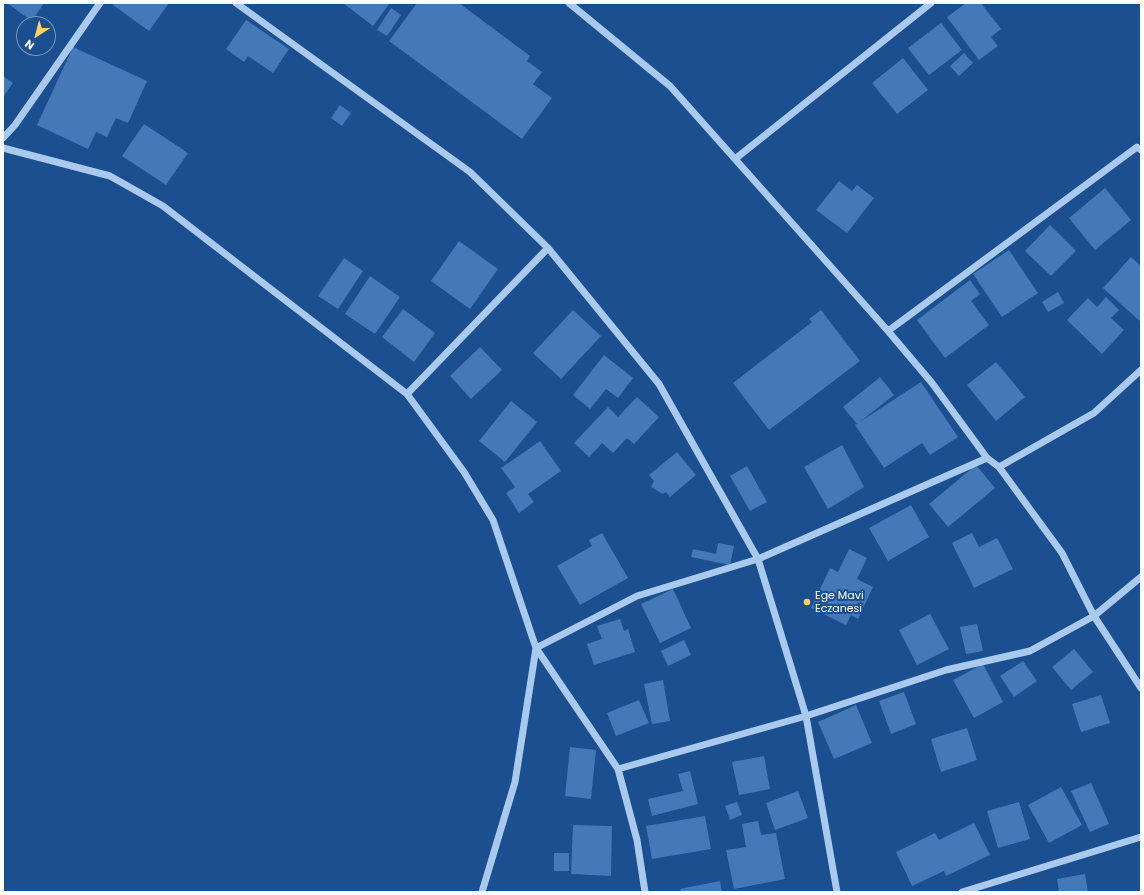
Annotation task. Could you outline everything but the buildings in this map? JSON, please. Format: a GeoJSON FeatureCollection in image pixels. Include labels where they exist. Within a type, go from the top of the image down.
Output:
{"type":"FeatureCollection","features":[{"type":"Feature","properties":{"kind":"street"},"geometry":{"type":"LineString","coordinates":[[3,138],[15,125],[100,3]]}},
{"type":"Feature","properties":{"kind":"street"},"geometry":{"type":"LineString","coordinates":[[236,3],[470,172],[548,248],[659,384],[758,559],[806,716],[837,892]]}},
{"type":"Feature","properties":{"kind":"street"},"geometry":{"type":"LineString","coordinates":[[569,3],[670,86],[888,331],[932,384],[987,458],[999,467],[1062,552],[1094,616],[1141,688]]}},
{"type":"Feature","properties":{"kind":"street"},"geometry":{"type":"LineString","coordinates":[[735,159],[931,3]]}},
{"type":"Feature","properties":{"kind":"street"},"geometry":{"type":"LineString","coordinates":[[888,331],[1137,147],[1141,150]]}},
{"type":"Feature","properties":{"kind":"street"},"geometry":{"type":"LineString","coordinates":[[3,148],[110,176],[163,206],[408,394],[464,472],[493,520],[536,648],[618,769],[638,840],[645,892]]}},
{"type":"Feature","properties":{"kind":"street"},"geometry":{"type":"LineString","coordinates":[[408,394],[548,248]]}},
{"type":"Feature","properties":{"kind":"street"},"geometry":{"type":"LineString","coordinates":[[999,467],[1094,413],[1141,370]]}},
{"type":"Feature","properties":{"kind":"street"},"geometry":{"type":"LineString","coordinates":[[536,648],[637,596],[758,559],[987,458]]}},
{"type":"Feature","properties":{"kind":"street"},"geometry":{"type":"LineString","coordinates":[[618,769],[806,716],[946,670],[1030,651],[1094,616],[1141,576]]}},
{"type":"Feature","properties":{"kind":"street"},"geometry":{"type":"LineString","coordinates":[[482,892],[515,782],[536,648]]}},
{"type":"Feature","properties":{"kind":"street"},"geometry":{"type":"LineString","coordinates":[[962,892],[1141,837]]}},
{"type":"Feature","properties":{"kind":"place","name":"Ege Mavi Eczanesi"},"geometry":{"type":"Point","coordinates":[807,602]}}]}
